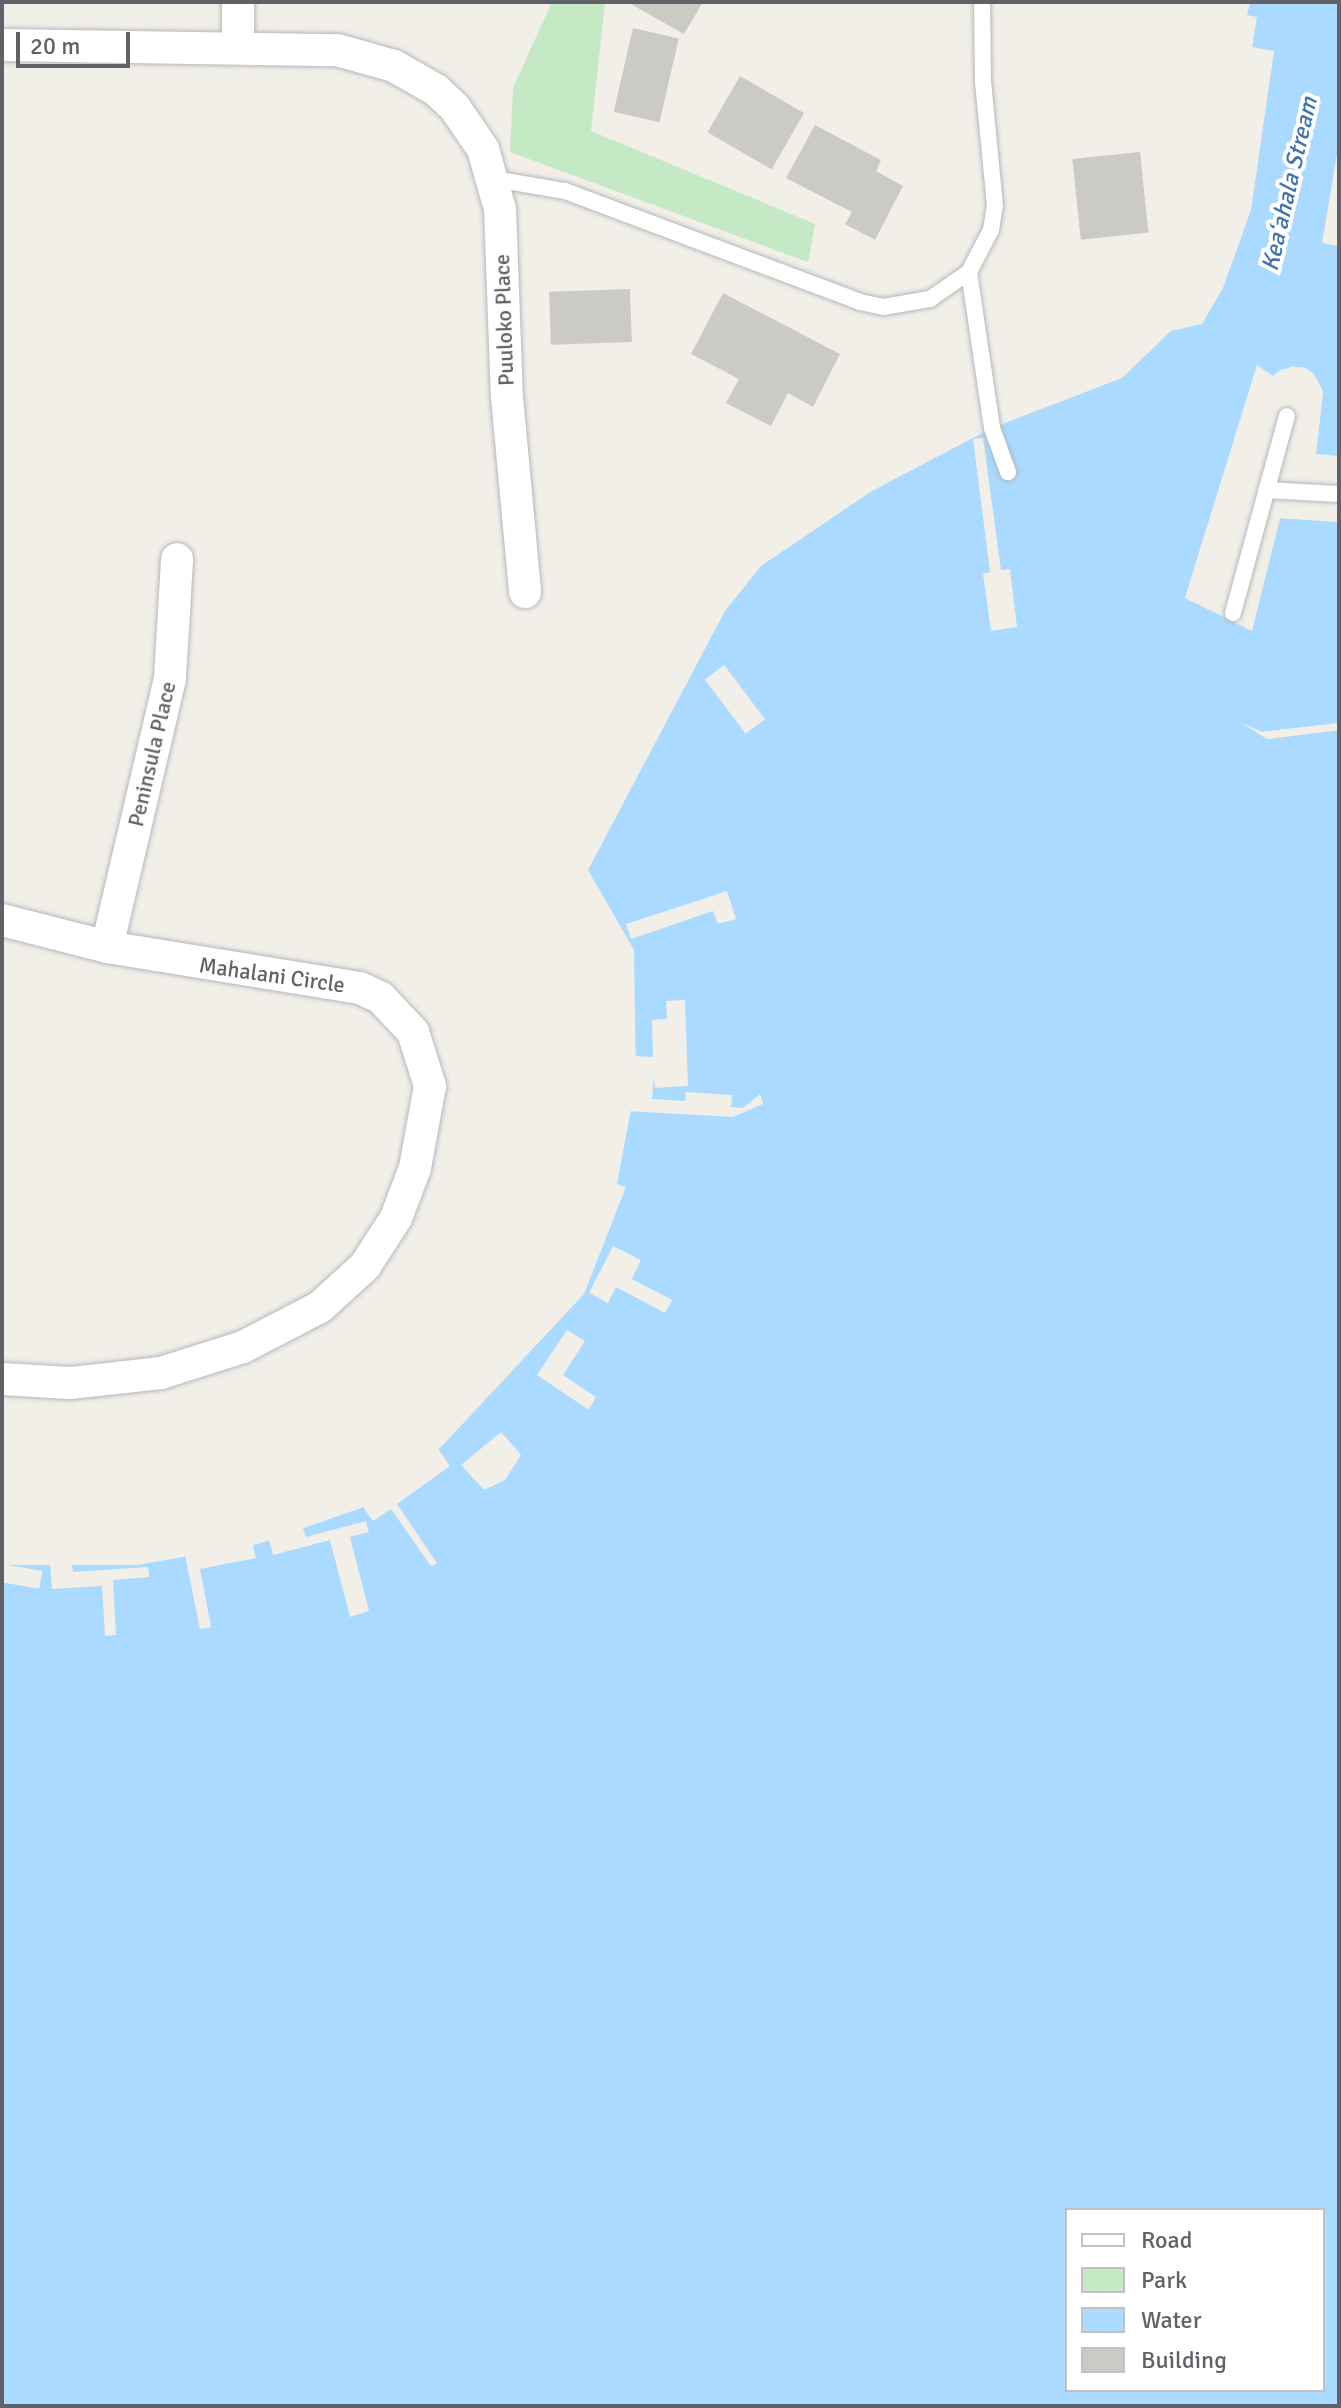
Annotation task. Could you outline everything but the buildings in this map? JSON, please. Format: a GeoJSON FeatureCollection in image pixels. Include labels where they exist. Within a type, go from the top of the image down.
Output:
{"type":"FeatureCollection","features":[{"type":"Feature","properties":{"kind":"street"},"geometry":{"type":"LineString","coordinates":[[238,2],[238,48]]}},
{"type":"Feature","properties":{"kind":"street","name":"Puuloko Place"},"geometry":{"type":"LineString","coordinates":[[2,45],[337,50],[416,77],[455,108],[483,149],[494,179],[525,592]]}},
{"type":"Feature","properties":{"kind":"street","name":"Peninsula Place"},"geometry":{"type":"LineString","coordinates":[[107,947],[165,709],[177,559]]}},
{"type":"Feature","properties":{"kind":"street","name":"Mahalani Circle"},"geometry":{"type":"LineString","coordinates":[[2,920],[107,947],[337,981],[381,998],[413,1032],[427,1067],[429,1105],[415,1168],[396,1218],[365,1266],[320,1307],[282,1329],[161,1373],[70,1383],[2,1379]]}},
{"type":"Feature","properties":{"kind":"lane"},"geometry":{"type":"LineString","coordinates":[[494,179],[554,188],[883,307],[930,299],[969,272],[987,241],[995,206],[983,81],[982,2]]}},
{"type":"Feature","properties":{"kind":"lane"},"geometry":{"type":"LineString","coordinates":[[969,272],[992,428],[1008,472]]}},
{"type":"Feature","properties":{"kind":"lane"},"geometry":{"type":"LineString","coordinates":[[1233,613],[1287,416]]}},
{"type":"Feature","properties":{"kind":"lane"},"geometry":{"type":"LineString","coordinates":[[1266,490],[1339,494]]}},
{"type":"Feature","properties":{"kind":"green space"},"geometry":{"type":"Polygon","coordinates":[[[552,2],[605,2],[591,131],[815,224],[808,262],[510,152],[513,88],[552,2]]]}},
{"type":"Feature","properties":{"kind":"water","name":"Keaʻahala Stream"},"geometry":{"type":"Polygon","coordinates":[[[1250,2],[1339,2],[1339,142],[1322,243],[1339,246],[1339,456],[1316,454],[1323,391],[1313,373],[1304,367],[1282,369],[1273,376],[1257,366],[1185,598],[1252,630],[1280,518],[1339,522],[1339,723],[1262,732],[1244,724],[1267,739],[1339,730],[1339,2406],[2,2406],[2,1565],[137,1565],[258,1544],[361,1508],[442,1446],[584,1294],[626,1187],[617,1184],[636,1082],[634,950],[588,870],[725,611],[761,566],[872,491],[992,428],[1122,378],[1171,331],[1202,324],[1223,288],[1251,210],[1274,51],[1252,47],[1257,17],[1247,15],[1250,2]]]}},
{"type":"Feature","properties":{"kind":"pier"},"geometry":{"type":"Polygon","coordinates":[[[1257,365],[1273,376],[1293,366],[1313,373],[1323,391],[1316,454],[1339,460],[1312,456],[1319,391],[1310,376],[1293,370],[1272,380],[1259,371],[1190,596],[1249,625],[1277,515],[1339,522],[1280,518],[1252,631],[1185,598],[1257,365]]]}},
{"type":"Feature","properties":{"kind":"pier"},"geometry":{"type":"Polygon","coordinates":[[[983,438],[1001,570],[1010,569],[1017,627],[991,631],[983,574],[990,572],[973,439],[983,438]]]}},
{"type":"Feature","properties":{"kind":"pier"},"geometry":{"type":"Polygon","coordinates":[[[724,665],[765,719],[746,734],[705,679],[724,665]]]}},
{"type":"Feature","properties":{"kind":"pier"},"geometry":{"type":"Polygon","coordinates":[[[1242,723],[1262,732],[1339,723],[1339,730],[1267,739],[1242,723]]]}},
{"type":"Feature","properties":{"kind":"pier"},"geometry":{"type":"Polygon","coordinates":[[[727,891],[736,919],[718,924],[713,911],[631,939],[626,924],[727,891]]]}},
{"type":"Feature","properties":{"kind":"pier"},"geometry":{"type":"Polygon","coordinates":[[[685,1000],[688,1086],[655,1088],[654,1077],[652,1099],[685,1101],[686,1092],[732,1095],[731,1107],[743,1108],[760,1094],[763,1104],[733,1117],[627,1111],[632,1056],[653,1057],[652,1020],[667,1019],[666,1001],[685,1000]]]}},
{"type":"Feature","properties":{"kind":"pier"},"geometry":{"type":"Polygon","coordinates":[[[613,1246],[641,1260],[632,1279],[672,1300],[665,1313],[616,1287],[608,1303],[589,1293],[613,1246]]]}},
{"type":"Feature","properties":{"kind":"pier"},"geometry":{"type":"Polygon","coordinates":[[[567,1330],[585,1341],[563,1375],[596,1397],[589,1410],[537,1375],[567,1330]]]}},
{"type":"Feature","properties":{"kind":"pier"},"geometry":{"type":"Polygon","coordinates":[[[501,1432],[521,1455],[505,1480],[484,1490],[461,1465],[501,1432]]]}},
{"type":"Feature","properties":{"kind":"pier"},"geometry":{"type":"Polygon","coordinates":[[[436,1446],[450,1466],[397,1504],[437,1563],[431,1566],[391,1509],[373,1521],[360,1503],[436,1446]]]}},
{"type":"Feature","properties":{"kind":"pier"},"geometry":{"type":"Polygon","coordinates":[[[366,1521],[369,1532],[350,1537],[369,1611],[350,1617],[330,1540],[273,1555],[268,1536],[302,1525],[306,1537],[366,1521]]]}},
{"type":"Feature","properties":{"kind":"pier"},"geometry":{"type":"Polygon","coordinates":[[[252,1541],[256,1558],[200,1569],[211,1627],[200,1629],[185,1555],[252,1541]]]}},
{"type":"Feature","properties":{"kind":"pier"},"geometry":{"type":"Polygon","coordinates":[[[2,1564],[42,1571],[39,1589],[2,1582],[2,1564]]]}},
{"type":"Feature","properties":{"kind":"pier"},"geometry":{"type":"Polygon","coordinates":[[[72,1564],[73,1572],[148,1567],[149,1577],[113,1580],[116,1635],[105,1636],[102,1586],[52,1589],[50,1565],[72,1564]]]}}]}
